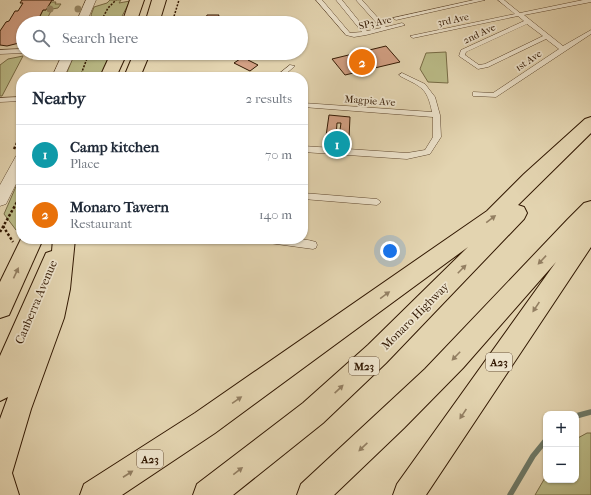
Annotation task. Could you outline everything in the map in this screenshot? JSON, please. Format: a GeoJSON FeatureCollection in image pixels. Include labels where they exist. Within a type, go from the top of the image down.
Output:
{"type":"FeatureCollection","features":[{"type":"Feature","properties":{"kind":"highway"},"geometry":{"type":"LineString","coordinates":[[133,16],[137,0]]}},
{"type":"Feature","properties":{"kind":"highway"},"geometry":{"type":"LineString","coordinates":[[154,16],[159,0]]}},
{"type":"Feature","properties":{"kind":"highway"},"geometry":{"type":"LineString","coordinates":[[110,72],[116,60]]}},
{"type":"Feature","properties":{"kind":"highway"},"geometry":{"type":"LineString","coordinates":[[134,72],[139,60]]}},
{"type":"Feature","properties":{"kind":"highway","name":"A23"},"geometry":{"type":"LineString","coordinates":[[95,495],[205,422],[494,217],[531,178],[591,123]]}},
{"type":"Feature","properties":{"kind":"highway","name":"Monaro Highway"},"geometry":{"type":"LineString","coordinates":[[208,495],[313,413],[360,370],[591,139]]}},
{"type":"Feature","properties":{"kind":"highway"},"geometry":{"type":"LineString","coordinates":[[312,495],[436,377],[591,209]]}},
{"type":"Feature","properties":{"kind":"highway","name":"A23"},"geometry":{"type":"LineString","coordinates":[[408,495],[591,229]]}},
{"type":"Feature","properties":{"kind":"highway"},"geometry":{"type":"LineString","coordinates":[[0,307],[30,244]]}},
{"type":"Feature","properties":{"kind":"highway","name":"Canberra Avenue"},"geometry":{"type":"LineString","coordinates":[[0,387],[61,244]]}},
{"type":"Feature","properties":{"kind":"highway"},"geometry":{"type":"LineString","coordinates":[[0,429],[37,330],[62,244]]}},
{"type":"Feature","properties":{"kind":"highway"},"geometry":{"type":"LineString","coordinates":[[0,465],[14,419],[52,318],[57,296],[62,244]]}},
{"type":"Feature","properties":{"kind":"highway"},"geometry":{"type":"LineString","coordinates":[[0,482],[4,495]]}},
{"type":"Feature","properties":{"kind":"street"},"geometry":{"type":"LineString","coordinates":[[84,16],[91,0]]}},
{"type":"Feature","properties":{"kind":"street"},"geometry":{"type":"LineString","coordinates":[[60,72],[66,60]]}},
{"type":"Feature","properties":{"kind":"street"},"geometry":{"type":"LineString","coordinates":[[0,200],[16,170]]}},
{"type":"Feature","properties":{"kind":"lane","name":"SP3 Ave"},"geometry":{"type":"LineString","coordinates":[[319,0],[348,34],[354,35],[402,25]]}},
{"type":"Feature","properties":{"kind":"lane"},"geometry":{"type":"LineString","coordinates":[[339,0],[366,33]]}},
{"type":"Feature","properties":{"kind":"lane"},"geometry":{"type":"LineString","coordinates":[[358,0],[385,28]]}},
{"type":"Feature","properties":{"kind":"lane"},"geometry":{"type":"LineString","coordinates":[[396,18],[482,0]]}},
{"type":"Feature","properties":{"kind":"lane"},"geometry":{"type":"LineString","coordinates":[[501,0],[563,49]]}},
{"type":"Feature","properties":{"kind":"lane","name":"3rd Ave"},"geometry":{"type":"LineString","coordinates":[[413,36],[591,0]]}},
{"type":"Feature","properties":{"kind":"lane","name":"2nd Ave"},"geometry":{"type":"LineString","coordinates":[[528,21],[463,51],[462,56],[478,67],[486,66],[547,36]]}},
{"type":"Feature","properties":{"kind":"lane","name":"1st Ave"},"geometry":{"type":"LineString","coordinates":[[475,94],[494,95],[591,32]]}},
{"type":"Feature","properties":{"kind":"lane"},"geometry":{"type":"LineString","coordinates":[[0,59],[2,52],[16,51]]}},
{"type":"Feature","properties":{"kind":"lane"},"geometry":{"type":"LineString","coordinates":[[284,72],[292,66]]}},
{"type":"Feature","properties":{"kind":"lane"},"geometry":{"type":"LineString","coordinates":[[308,149],[407,156],[427,152],[437,137],[436,116],[432,97],[423,85],[402,75]]}},
{"type":"Feature","properties":{"kind":"lane"},"geometry":{"type":"LineString","coordinates":[[0,100],[16,99]]}},
{"type":"Feature","properties":{"kind":"lane","name":"Magpie Ave"},"geometry":{"type":"LineString","coordinates":[[308,105],[436,116]]}},
{"type":"Feature","properties":{"kind":"lane"},"geometry":{"type":"LineString","coordinates":[[308,196],[376,202]]}},
{"type":"Feature","properties":{"kind":"lane"},"geometry":{"type":"LineString","coordinates":[[306,244],[313,245]]}},
{"type":"Feature","properties":{"kind":"path"},"geometry":{"type":"LineString","coordinates":[[104,16],[108,8],[116,0]]}},
{"type":"Feature","properties":{"kind":"path"},"geometry":{"type":"LineString","coordinates":[[174,16],[179,0]]}},
{"type":"Feature","properties":{"kind":"path"},"geometry":{"type":"LineString","coordinates":[[82,72],[86,60]]}},
{"type":"Feature","properties":{"kind":"path"},"geometry":{"type":"LineString","coordinates":[[0,232],[16,204]]}},
{"type":"Feature","properties":{"kind":"green space"},"geometry":{"type":"Polygon","coordinates":[[[110,0],[121,0],[119,3],[130,1],[122,16],[91,16],[94,7],[107,3],[110,0]]]}},
{"type":"Feature","properties":{"kind":"green space"},"geometry":{"type":"Polygon","coordinates":[[[51,2],[61,4],[58,8],[52,9],[48,16],[40,16],[43,10],[46,10],[51,2]]]}},
{"type":"Feature","properties":{"kind":"green space"},"geometry":{"type":"Polygon","coordinates":[[[446,52],[448,83],[428,82],[420,69],[426,53],[446,52]]]}},
{"type":"Feature","properties":{"kind":"green space"},"geometry":{"type":"Polygon","coordinates":[[[16,57],[16,60],[21,60],[2,96],[0,96],[0,65],[8,59],[16,57]]]}},
{"type":"Feature","properties":{"kind":"green space"},"geometry":{"type":"Polygon","coordinates":[[[72,60],[110,60],[103,72],[67,72],[72,60]]]}},
{"type":"Feature","properties":{"kind":"green space"},"geometry":{"type":"Polygon","coordinates":[[[16,186],[16,230],[4,214],[16,186]]]}},
{"type":"Feature","properties":{"kind":"green space"},"geometry":{"type":"Polygon","coordinates":[[[587,433],[591,433],[591,495],[535,495],[543,481],[543,483],[579,483],[579,437],[587,433]]]}},
{"type":"Feature","properties":{"kind":"building"},"geometry":{"type":"Polygon","coordinates":[[[22,0],[52,0],[40,16],[16,16],[16,44],[7,46],[0,45],[0,31],[15,11],[18,11],[23,3],[20,3],[22,0]]]}},
{"type":"Feature","properties":{"kind":"building"},"geometry":{"type":"Polygon","coordinates":[[[207,15],[219,15],[219,16],[207,15]]]}},
{"type":"Feature","properties":{"kind":"building"},"geometry":{"type":"Polygon","coordinates":[[[386,46],[400,62],[345,75],[332,59],[386,46]]]}},
{"type":"Feature","properties":{"kind":"building"},"geometry":{"type":"Polygon","coordinates":[[[238,60],[248,60],[258,65],[250,71],[234,63],[238,60]]]}},
{"type":"Feature","properties":{"kind":"building"},"geometry":{"type":"Polygon","coordinates":[[[329,115],[350,117],[349,138],[339,137],[341,123],[337,123],[336,137],[326,136],[329,115]]]}},
{"type":"Feature","properties":{"kind":"building"},"geometry":{"type":"Polygon","coordinates":[[[328,140],[347,142],[346,149],[327,147],[328,140]]]}},
{"type":"Feature","properties":{"kind":"waterway"},"geometry":{"type":"LineString","coordinates":[[579,415],[591,412]]}},
{"type":"Feature","properties":{"kind":"waterway"},"geometry":{"type":"LineString","coordinates":[[510,495],[533,456],[543,444]]}},
{"type":"Feature","properties":{"kind":"place","name":"Monaro Tavern"},"geometry":{"type":"Point","coordinates":[362,62]}},
{"type":"Feature","properties":{"kind":"place","name":"Camp kitchen"},"geometry":{"type":"Point","coordinates":[337,144]}}]}
